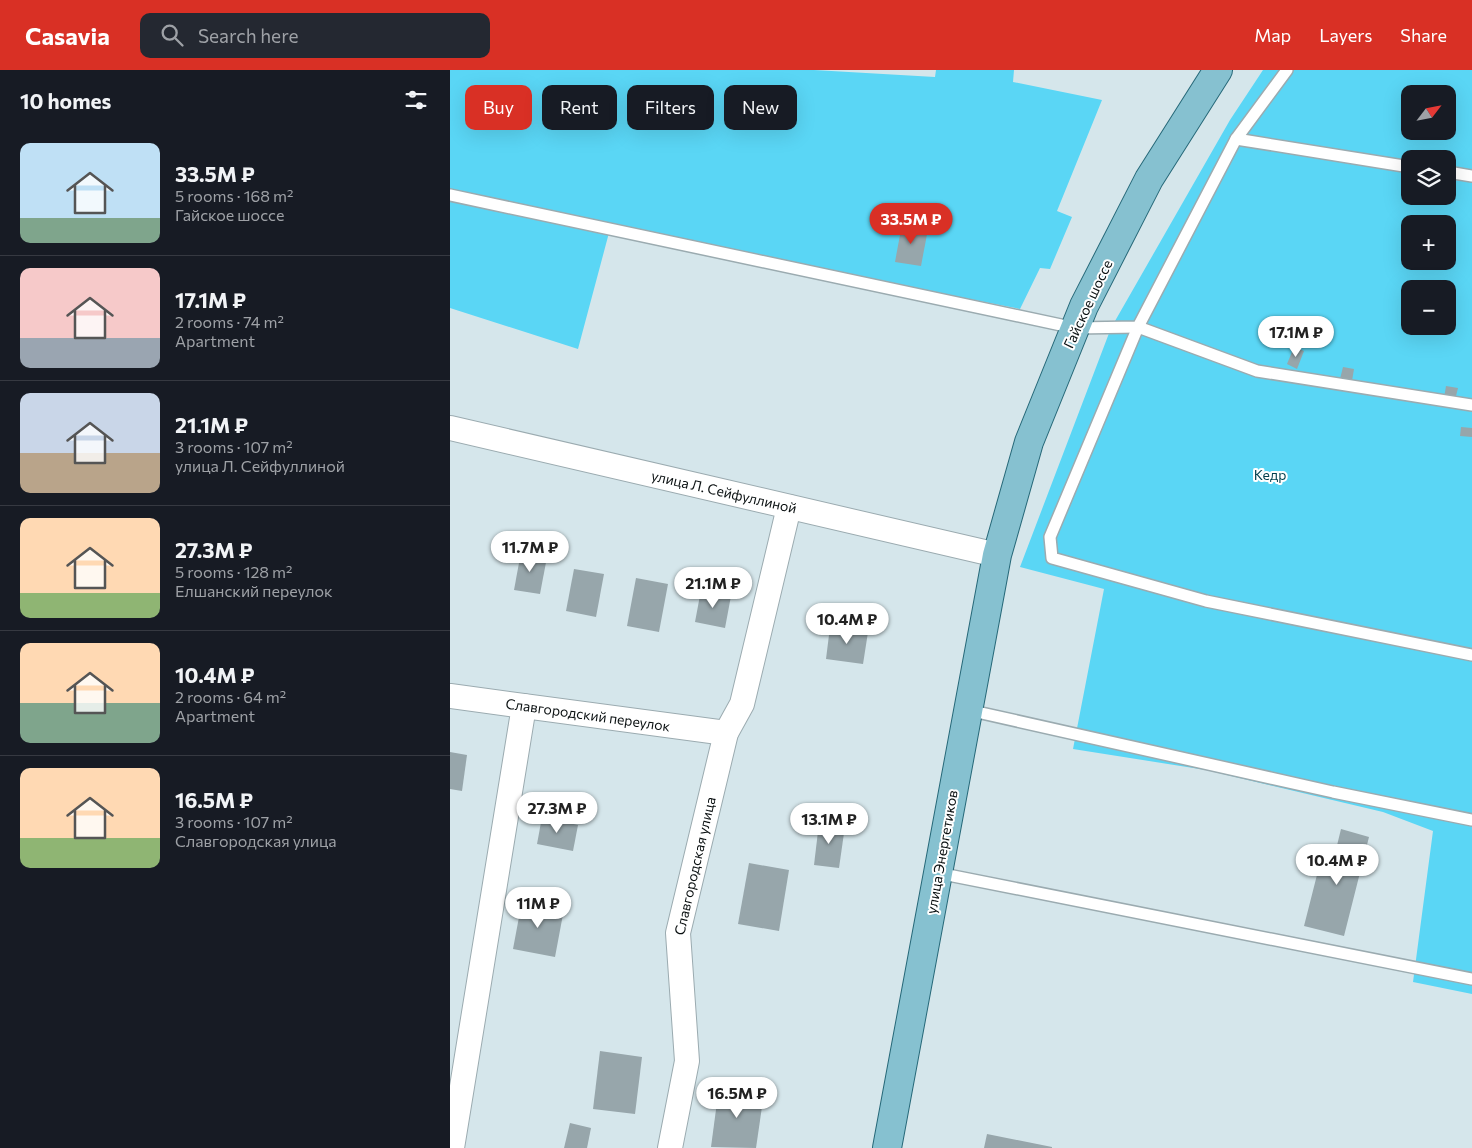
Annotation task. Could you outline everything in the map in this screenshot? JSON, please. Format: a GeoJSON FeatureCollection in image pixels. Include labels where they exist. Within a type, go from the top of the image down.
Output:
{"type":"FeatureCollection","features":[{"type":"Feature","properties":{"kind":"main road","name":"Гайское шоссе"},"geometry":{"type":"LineString","coordinates":[[997,556],[1029,442],[1084,306],[1149,179],[1218,70]]}},
{"type":"Feature","properties":{"kind":"main road","name":"улица Энергетиков"},"geometry":{"type":"LineString","coordinates":[[887,1148],[997,556]]}},
{"type":"Feature","properties":{"kind":"street","name":"улица Л. Сейфуллиной"},"geometry":{"type":"LineString","coordinates":[[450,428],[997,556]]}},
{"type":"Feature","properties":{"kind":"street","name":"Славгородская улица"},"geometry":{"type":"LineString","coordinates":[[670,1148],[687,1061],[678,934],[726,733],[742,704],[789,507]]}},
{"type":"Feature","properties":{"kind":"street","name":"Славгородский переулок"},"geometry":{"type":"LineString","coordinates":[[450,696],[726,733]]}},
{"type":"Feature","properties":{"kind":"street"},"geometry":{"type":"LineString","coordinates":[[452,1148],[524,706]]}},
{"type":"Feature","properties":{"kind":"lane"},"geometry":{"type":"LineString","coordinates":[[1287,70],[1236,139],[1138,327],[1050,537],[1052,558],[1206,601],[1472,654]]}},
{"type":"Feature","properties":{"kind":"lane"},"geometry":{"type":"LineString","coordinates":[[1236,139],[1401,166]]}},
{"type":"Feature","properties":{"kind":"lane"},"geometry":{"type":"LineString","coordinates":[[1456,173],[1472,176]]}},
{"type":"Feature","properties":{"kind":"lane"},"geometry":{"type":"LineString","coordinates":[[450,195],[1075,328],[1138,327],[1257,371],[1472,406]]}},
{"type":"Feature","properties":{"kind":"lane"},"geometry":{"type":"LineString","coordinates":[[968,710],[1333,792],[1472,820]]}},
{"type":"Feature","properties":{"kind":"lane"},"geometry":{"type":"LineString","coordinates":[[938,873],[1472,979]]}},
{"type":"Feature","properties":{"kind":"green space"},"geometry":{"type":"Polygon","coordinates":[[[450,70],[814,70],[935,77],[936,70],[1014,70],[1013,82],[1102,100],[1057,211],[1072,217],[1050,269],[1040,268],[1020,309],[610,229],[578,349],[450,308],[450,70]]]}},
{"type":"Feature","properties":{"kind":"green space","name":"Кедр"},"geometry":{"type":"Polygon","coordinates":[[[1263,70],[1472,70],[1472,994],[1413,982],[1433,831],[1383,812],[1206,770],[1073,749],[1104,589],[1020,567],[1111,328],[1230,120],[1263,70]]]}},
{"type":"Feature","properties":{"kind":"building"},"geometry":{"type":"Polygon","coordinates":[[[902,224],[928,229],[921,266],[895,262],[902,224]]]}},
{"type":"Feature","properties":{"kind":"building"},"geometry":{"type":"Polygon","coordinates":[[[1294,347],[1304,351],[1297,369],[1287,364],[1294,347]]]}},
{"type":"Feature","properties":{"kind":"building"},"geometry":{"type":"Polygon","coordinates":[[[1343,367],[1354,369],[1352,381],[1340,379],[1343,367]]]}},
{"type":"Feature","properties":{"kind":"building"},"geometry":{"type":"Polygon","coordinates":[[[1446,386],[1458,388],[1455,400],[1444,398],[1446,386]]]}},
{"type":"Feature","properties":{"kind":"building"},"geometry":{"type":"Polygon","coordinates":[[[1461,427],[1472,428],[1472,437],[1460,436],[1461,427]]]}},
{"type":"Feature","properties":{"kind":"building"},"geometry":{"type":"Polygon","coordinates":[[[521,552],[547,557],[540,594],[514,590],[521,552]]]}},
{"type":"Feature","properties":{"kind":"building"},"geometry":{"type":"Polygon","coordinates":[[[574,569],[604,574],[596,617],[566,611],[574,569]]]}},
{"type":"Feature","properties":{"kind":"building"},"geometry":{"type":"Polygon","coordinates":[[[636,578],[668,584],[659,632],[627,626],[636,578]]]}},
{"type":"Feature","properties":{"kind":"building"},"geometry":{"type":"Polygon","coordinates":[[[701,590],[731,596],[725,628],[695,622],[701,590]]]}},
{"type":"Feature","properties":{"kind":"building"},"geometry":{"type":"Polygon","coordinates":[[[830,627],[868,632],[863,664],[826,659],[830,627]]]}},
{"type":"Feature","properties":{"kind":"building"},"geometry":{"type":"Polygon","coordinates":[[[450,752],[467,755],[462,791],[450,789],[450,752]]]}},
{"type":"Feature","properties":{"kind":"building"},"geometry":{"type":"Polygon","coordinates":[[[542,817],[578,825],[573,851],[537,844],[542,817]]]}},
{"type":"Feature","properties":{"kind":"building"},"geometry":{"type":"Polygon","coordinates":[[[819,823],[845,826],[839,868],[814,865],[819,823]]]}},
{"type":"Feature","properties":{"kind":"building"},"geometry":{"type":"Polygon","coordinates":[[[1341,829],[1369,837],[1344,936],[1304,926],[1319,867],[1331,870],[1341,829]]]}},
{"type":"Feature","properties":{"kind":"building"},"geometry":{"type":"Polygon","coordinates":[[[749,863],[789,870],[779,931],[738,924],[749,863]]]}},
{"type":"Feature","properties":{"kind":"building"},"geometry":{"type":"Polygon","coordinates":[[[522,901],[564,909],[555,957],[513,949],[522,901]]]}},
{"type":"Feature","properties":{"kind":"building"},"geometry":{"type":"Polygon","coordinates":[[[600,1051],[642,1057],[635,1114],[593,1109],[600,1051]]]}},
{"type":"Feature","properties":{"kind":"building"},"geometry":{"type":"Polygon","coordinates":[[[719,1087],[764,1093],[756,1148],[711,1147],[719,1087]]]}},
{"type":"Feature","properties":{"kind":"building"},"geometry":{"type":"Polygon","coordinates":[[[570,1123],[591,1128],[587,1148],[564,1148],[570,1123]]]}},
{"type":"Feature","properties":{"kind":"building"},"geometry":{"type":"Polygon","coordinates":[[[987,1134],[1052,1147],[1052,1148],[984,1148],[987,1134]]]}}]}
